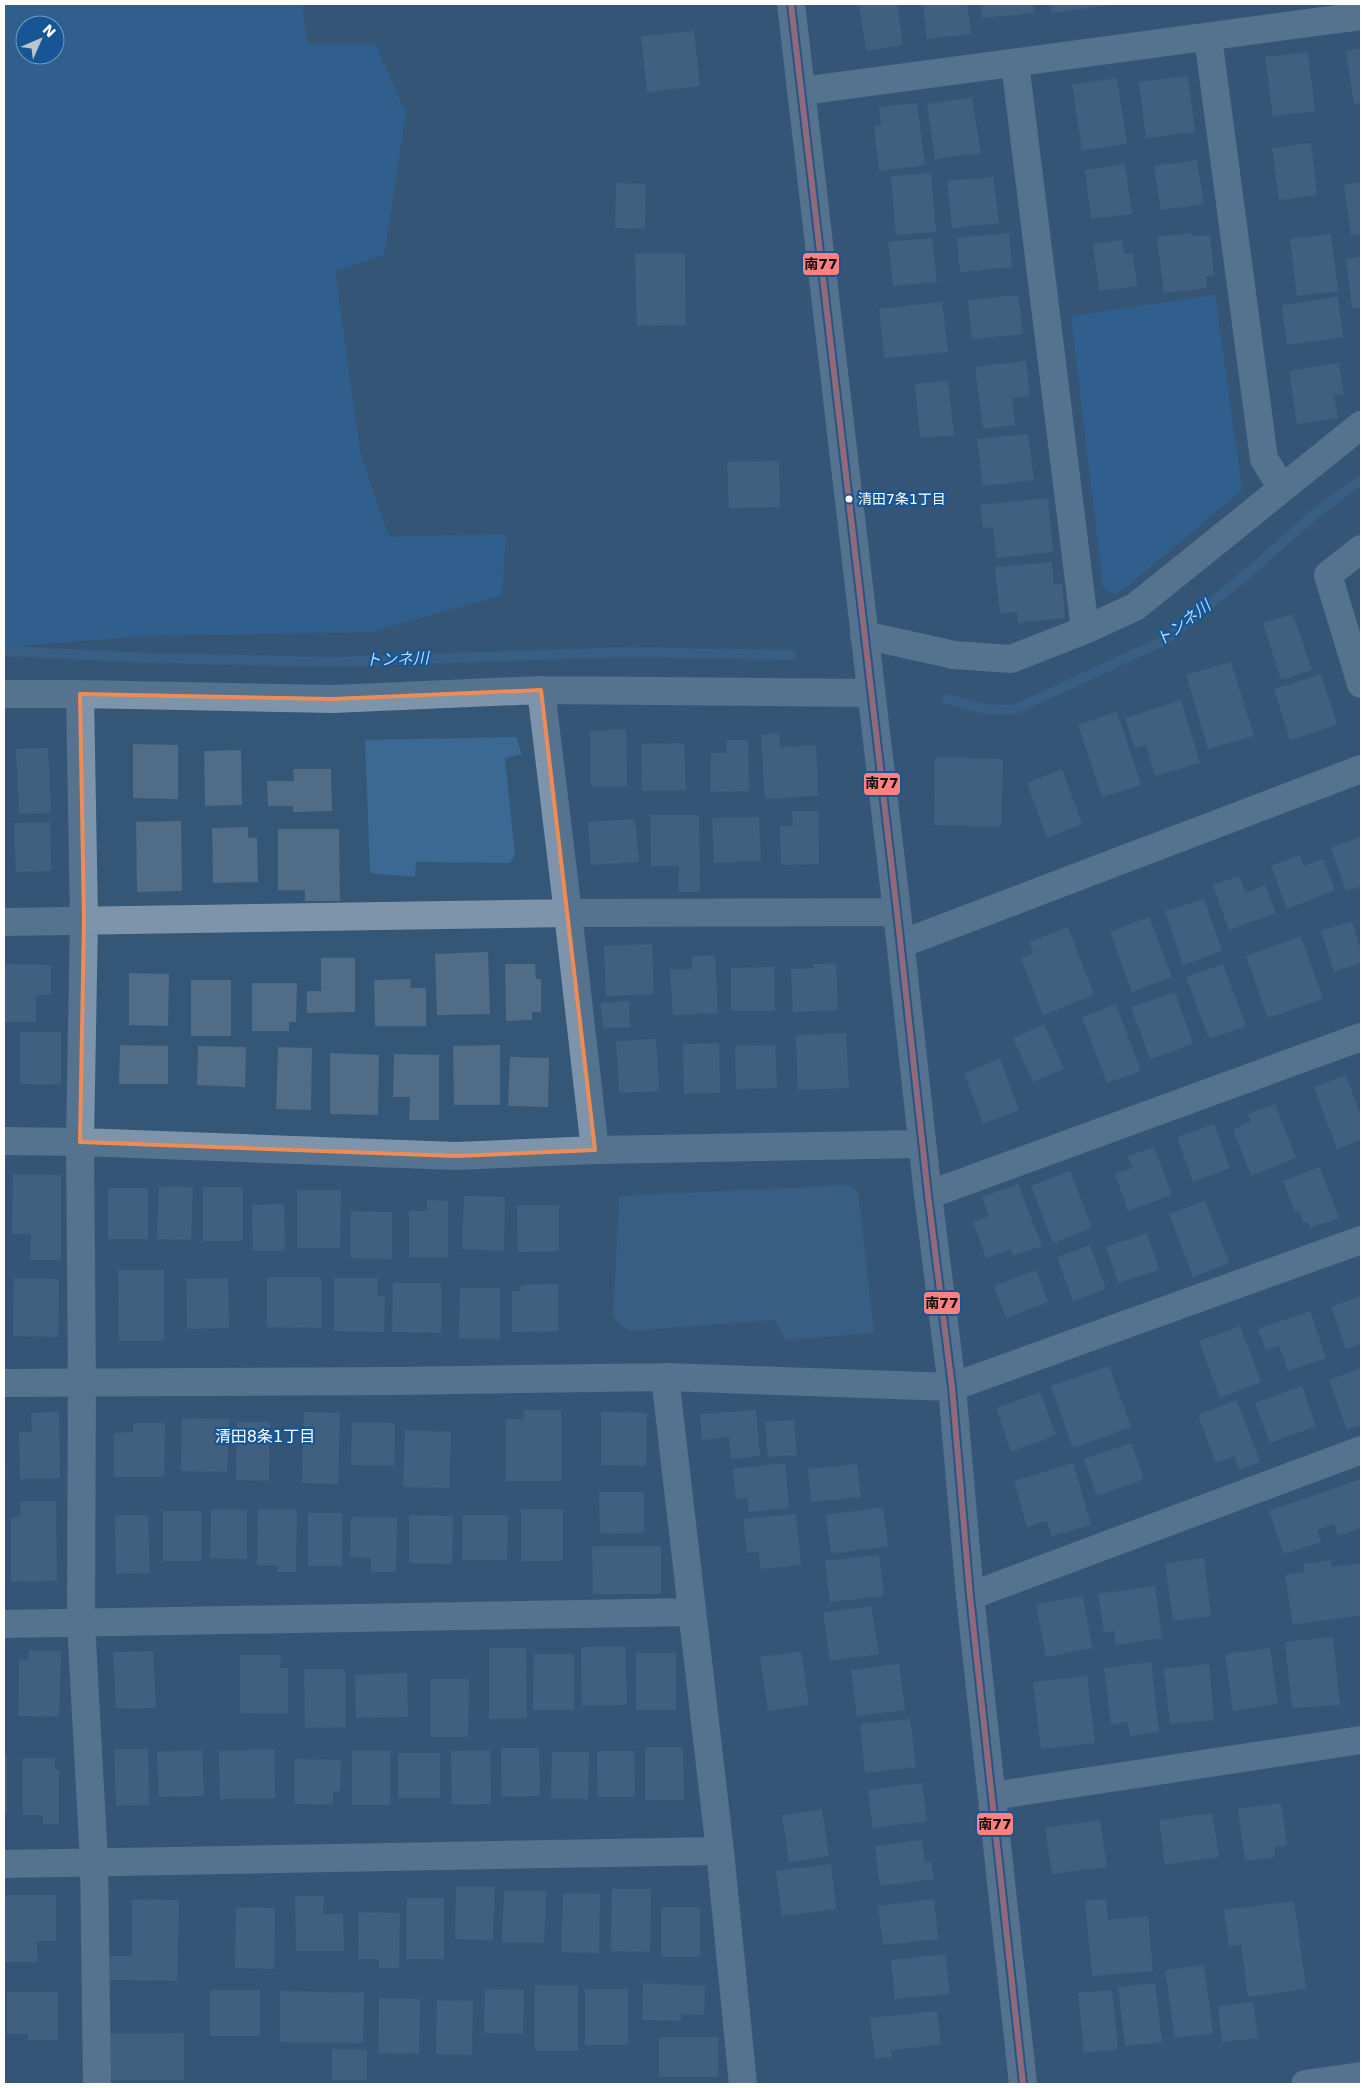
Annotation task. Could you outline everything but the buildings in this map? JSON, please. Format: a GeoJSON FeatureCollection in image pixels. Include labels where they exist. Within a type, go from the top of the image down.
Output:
{"type":"FeatureCollection","features":[{"type":"Feature","properties":{"kind":"street"},"geometry":{"type":"LineString","coordinates":[[791,4],[901,944],[922,1144],[952,1387],[970,1596],[1023,2084]]}},
{"type":"Feature","properties":{"kind":"street"},"geometry":{"type":"LineString","coordinates":[[802,91],[1361,16]]}},
{"type":"Feature","properties":{"kind":"street"},"geometry":{"type":"LineString","coordinates":[[1208,37],[1264,459],[1282,488]]}},
{"type":"Feature","properties":{"kind":"street"},"geometry":{"type":"LineString","coordinates":[[1015,63],[1086,630]]}},
{"type":"Feature","properties":{"kind":"street"},"geometry":{"type":"LineString","coordinates":[[864,635],[954,654],[1011,659],[1086,630],[1135,607],[1361,425]]}},
{"type":"Feature","properties":{"kind":"street"},"geometry":{"type":"LineString","coordinates":[[1361,549],[1328,575],[1361,684]]}},
{"type":"Feature","properties":{"kind":"street"},"geometry":{"type":"LineString","coordinates":[[4,694],[333,699],[541,690],[871,693]]}},
{"type":"Feature","properties":{"kind":"street"},"geometry":{"type":"LineString","coordinates":[[541,690],[594,1150]]}},
{"type":"Feature","properties":{"kind":"street"},"geometry":{"type":"LineString","coordinates":[[80,694],[84,919],[80,1142],[81,1622],[94,1862],[97,2084]]}},
{"type":"Feature","properties":{"kind":"street"},"geometry":{"type":"LineString","coordinates":[[901,944],[1361,769]]}},
{"type":"Feature","properties":{"kind":"street"},"geometry":{"type":"LineString","coordinates":[[4,922],[84,919],[568,913],[897,912]]}},
{"type":"Feature","properties":{"kind":"street"},"geometry":{"type":"LineString","coordinates":[[928,1195],[1361,1037]]}},
{"type":"Feature","properties":{"kind":"street"},"geometry":{"type":"LineString","coordinates":[[4,1141],[80,1142],[456,1156],[594,1150],[922,1144]]}},
{"type":"Feature","properties":{"kind":"street"},"geometry":{"type":"LineString","coordinates":[[4,1383],[384,1381],[665,1376],[952,1387],[1361,1240]]}},
{"type":"Feature","properties":{"kind":"street"},"geometry":{"type":"LineString","coordinates":[[665,1376],[720,1851],[743,2084]]}},
{"type":"Feature","properties":{"kind":"street"},"geometry":{"type":"LineString","coordinates":[[970,1596],[1361,1450]]}},
{"type":"Feature","properties":{"kind":"street"},"geometry":{"type":"LineString","coordinates":[[4,1624],[691,1612]]}},
{"type":"Feature","properties":{"kind":"street"},"geometry":{"type":"LineString","coordinates":[[992,1796],[1361,1740]]}},
{"type":"Feature","properties":{"kind":"street"},"geometry":{"type":"LineString","coordinates":[[4,1864],[720,1851]]}},
{"type":"Feature","properties":{"kind":"street"},"geometry":{"type":"LineString","coordinates":[[1305,2084],[1361,2076]]}},
{"type":"Feature","properties":{"kind":"highlighted area"},"geometry":{"type":"Polygon","coordinates":[[[541,690],[595,1150],[456,1156],[80,1142],[84,919],[80,694],[333,699],[541,690]]]}},
{"type":"Feature","properties":{"kind":"shaded area"},"geometry":{"type":"Polygon","coordinates":[[[4,4],[302,4],[307,44],[375,44],[406,113],[384,255],[335,271],[360,452],[389,537],[506,534],[502,595],[370,632],[144,636],[4,647],[4,4]]]}},
{"type":"Feature","properties":{"kind":"shaded area"},"geometry":{"type":"Polygon","coordinates":[[[1215,295],[1242,490],[1115,595],[1103,586],[1071,316],[1215,295]]]}},
{"type":"Feature","properties":{"kind":"shaded area"},"geometry":{"type":"Polygon","coordinates":[[[516,737],[522,754],[505,758],[515,855],[510,863],[416,862],[415,877],[370,873],[365,740],[516,737]]]}},
{"type":"Feature","properties":{"kind":"shaded area"},"geometry":{"type":"Polygon","coordinates":[[[849,1185],[858,1192],[874,1333],[785,1340],[775,1320],[629,1331],[613,1318],[619,1196],[849,1185]]]}},
{"type":"Feature","properties":{"kind":"waterway","name":"トンネ川"},"geometry":{"type":"LineString","coordinates":[[947,699],[989,710],[1016,709],[1165,640],[1248,573],[1316,513],[1361,480]]}},
{"type":"Feature","properties":{"kind":"waterway","name":"トンネ川"},"geometry":{"type":"LineString","coordinates":[[4,651],[151,658],[329,662],[628,652],[791,655]]}},
{"type":"Feature","properties":{"kind":"transit line","name":"南77"},"geometry":{"type":"LineString","coordinates":[[791,4],[897,912],[928,1195],[952,1387],[970,1596],[1023,2084]]}},
{"type":"Feature","properties":{"kind":"place","name":"清田7条1丁目"},"geometry":{"type":"Point","coordinates":[849,499]}},
{"type":"Feature","properties":{"kind":"district","name":"清田8条1丁目"},"geometry":{"type":"Point","coordinates":[265,1436]}}]}
